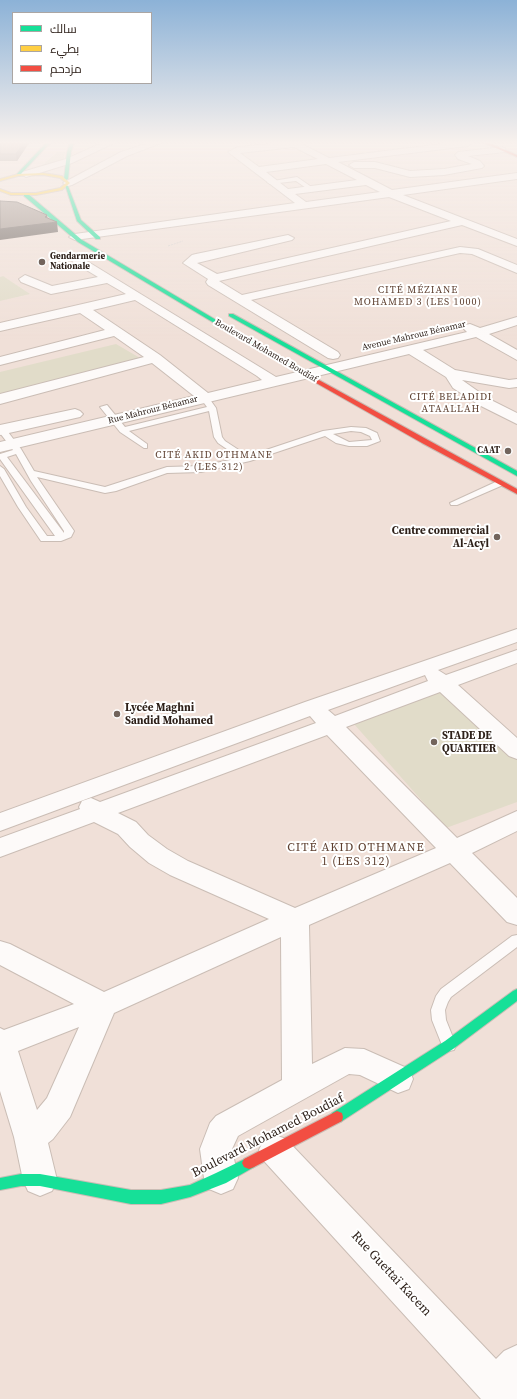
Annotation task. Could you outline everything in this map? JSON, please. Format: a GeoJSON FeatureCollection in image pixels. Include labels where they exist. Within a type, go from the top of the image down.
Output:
{"type":"FeatureCollection","features":[{"type":"Feature","properties":{"kind":"main road"},"geometry":{"type":"LineString","coordinates":[[38,208],[43,210]]}},
{"type":"Feature","properties":{"kind":"main road"},"geometry":{"type":"LineString","coordinates":[[75,208],[79,220],[94,236],[107,243]]}},
{"type":"Feature","properties":{"kind":"main road","name":"Boulevard Mohamed Boudiaf"},"geometry":{"type":"LineString","coordinates":[[43,210],[62,224],[75,237],[124,268],[292,367]]}},
{"type":"Feature","properties":{"kind":"main road","name":"Boulevard Mohamed Boudiaf"},"geometry":{"type":"LineString","coordinates":[[223,310],[315,368],[424,442],[517,492]]}},
{"type":"Feature","properties":{"kind":"main road","name":"Boulevard Mohamed Boudiaf"},"geometry":{"type":"LineString","coordinates":[[315,368],[517,474]]}},
{"type":"Feature","properties":{"kind":"main road","name":"Boulevard Mohamed Boudiaf"},"geometry":{"type":"LineString","coordinates":[[0,1184],[21,1180],[40,1180],[131,1197],[161,1197],[190,1190],[221,1178],[338,1116],[449,1045],[517,994]]}},
{"type":"Feature","properties":{"kind":"street"},"geometry":{"type":"LineString","coordinates":[[75,237],[94,236],[289,208]]}},
{"type":"Feature","properties":{"kind":"street"},"geometry":{"type":"LineString","coordinates":[[427,208],[517,243]]}},
{"type":"Feature","properties":{"kind":"street"},"geometry":{"type":"LineString","coordinates":[[241,215],[254,222]]}},
{"type":"Feature","properties":{"kind":"street"},"geometry":{"type":"LineString","coordinates":[[288,238],[196,258],[189,263],[215,278],[462,222]]}},
{"type":"Feature","properties":{"kind":"street"},"geometry":{"type":"LineString","coordinates":[[268,228],[319,254]]}},
{"type":"Feature","properties":{"kind":"street"},"geometry":{"type":"LineString","coordinates":[[240,299],[460,250],[474,251],[517,269]]}},
{"type":"Feature","properties":{"kind":"street"},"geometry":{"type":"LineString","coordinates":[[77,259],[267,377]]}},
{"type":"Feature","properties":{"kind":"street"},"geometry":{"type":"LineString","coordinates":[[25,279],[51,290],[58,290],[109,278]]}},
{"type":"Feature","properties":{"kind":"street"},"geometry":{"type":"LineString","coordinates":[[215,278],[212,282],[333,355]]}},
{"type":"Feature","properties":{"kind":"street"},"geometry":{"type":"LineString","coordinates":[[0,327],[136,296]]}},
{"type":"Feature","properties":{"kind":"street"},"geometry":{"type":"LineString","coordinates":[[83,309],[155,358],[203,398]]}},
{"type":"Feature","properties":{"kind":"street","name":"Avenue Mahrouz Bénamar"},"geometry":{"type":"LineString","coordinates":[[315,368],[333,355],[462,324],[517,321]]}},
{"type":"Feature","properties":{"kind":"street","name":"Avenue Mahrouz Bénamar"},"geometry":{"type":"LineString","coordinates":[[315,368],[411,348],[517,321]]}},
{"type":"Feature","properties":{"kind":"street"},"geometry":{"type":"LineString","coordinates":[[462,324],[517,356]]}},
{"type":"Feature","properties":{"kind":"street"},"geometry":{"type":"LineString","coordinates":[[0,361],[115,332]]}},
{"type":"Feature","properties":{"kind":"street"},"geometry":{"type":"LineString","coordinates":[[411,348],[451,374],[509,384],[517,383]]}},
{"type":"Feature","properties":{"kind":"street"},"geometry":{"type":"LineString","coordinates":[[0,399],[155,358]]}},
{"type":"Feature","properties":{"kind":"street","name":"Rue Mahrouz Bénamar"},"geometry":{"type":"LineString","coordinates":[[7,451],[113,419],[203,398],[267,377],[292,367],[315,368]]}},
{"type":"Feature","properties":{"kind":"street","name":"Rue Mahrouz Bénamar"},"geometry":{"type":"LineString","coordinates":[[267,377],[315,368]]}},
{"type":"Feature","properties":{"kind":"street"},"geometry":{"type":"LineString","coordinates":[[451,374],[458,385],[484,402],[517,419]]}},
{"type":"Feature","properties":{"kind":"street","name":"Rue Mahrouz Bénamar"},"geometry":{"type":"LineString","coordinates":[[1,430],[113,419]]}},
{"type":"Feature","properties":{"kind":"street"},"geometry":{"type":"LineString","coordinates":[[0,822],[517,634]]}},
{"type":"Feature","properties":{"kind":"street"},"geometry":{"type":"LineString","coordinates":[[0,848],[330,725],[444,684],[513,662]]}},
{"type":"Feature","properties":{"kind":"street"},"geometry":{"type":"LineString","coordinates":[[425,667],[517,751]]}},
{"type":"Feature","properties":{"kind":"street"},"geometry":{"type":"LineString","coordinates":[[314,707],[517,915]]}},
{"type":"Feature","properties":{"kind":"street"},"geometry":{"type":"LineString","coordinates":[[117,779],[128,792],[130,800],[127,828]]}},
{"type":"Feature","properties":{"kind":"street"},"geometry":{"type":"LineString","coordinates":[[83,792],[85,799],[96,813],[127,828],[158,856],[179,868],[296,919]]}},
{"type":"Feature","properties":{"kind":"street"},"geometry":{"type":"LineString","coordinates":[[40,1180],[30,1137],[1,1042],[103,1004],[454,851],[517,820]]}},
{"type":"Feature","properties":{"kind":"street"},"geometry":{"type":"LineString","coordinates":[[296,919],[297,1087]]}},
{"type":"Feature","properties":{"kind":"street"},"geometry":{"type":"LineString","coordinates":[[0,952],[103,1004]]}},
{"type":"Feature","properties":{"kind":"street"},"geometry":{"type":"LineString","coordinates":[[30,1137],[42,1129],[60,1107],[103,1004]]}},
{"type":"Feature","properties":{"kind":"street"},"geometry":{"type":"LineString","coordinates":[[221,1178],[216,1150],[221,1132],[227,1126],[345,1061],[354,1060],[371,1065],[398,1079]]}},
{"type":"Feature","properties":{"kind":"street","name":"Rue Guettaï Kacem"},"geometry":{"type":"LineString","coordinates":[[275,1150],[506,1383]]}},
{"type":"Feature","properties":{"kind":"lane"},"geometry":{"type":"LineString","coordinates":[[203,398],[218,437],[222,443],[247,459]]}},
{"type":"Feature","properties":{"kind":"lane"},"geometry":{"type":"LineString","coordinates":[[113,419],[144,446]]}},
{"type":"Feature","properties":{"kind":"lane"},"geometry":{"type":"LineString","coordinates":[[31,472],[105,490],[113,489],[151,474],[167,470],[201,469],[247,459],[326,433],[351,429],[363,430],[374,436],[376,441],[367,444],[349,444],[339,441],[326,433]]}},
{"type":"Feature","properties":{"kind":"lane"},"geometry":{"type":"LineString","coordinates":[[1,430],[7,451],[61,538]]}},
{"type":"Feature","properties":{"kind":"lane"},"geometry":{"type":"LineString","coordinates":[[0,469],[22,507],[44,539],[61,538],[68,535],[69,531],[31,472],[7,451]]}},
{"type":"Feature","properties":{"kind":"lane"},"geometry":{"type":"LineString","coordinates":[[454,503],[500,483]]}},
{"type":"Feature","properties":{"kind":"lane"},"geometry":{"type":"LineString","coordinates":[[449,1045],[439,1020],[438,1010],[441,1000],[446,993],[517,940]]}},
{"type":"Feature","properties":{"kind":"path"},"geometry":{"type":"LineString","coordinates":[[168,246],[183,241]]}},
{"type":"Feature","properties":{"kind":"shaded area"},"geometry":{"type":"Polygon","coordinates":[[[3,276],[30,294],[0,301],[0,277],[3,276]]]}},
{"type":"Feature","properties":{"kind":"shaded area"},"geometry":{"type":"Polygon","coordinates":[[[116,344],[140,358],[137,362],[0,398],[0,372],[116,344]]]}},
{"type":"Feature","properties":{"kind":"shaded area","name":"STADE DE QUARTIER"},"geometry":{"type":"Polygon","coordinates":[[[443,690],[517,760],[517,802],[446,828],[354,724],[443,690]]]}},
{"type":"Feature","properties":{"kind":"building"},"geometry":{"type":"Polygon","coordinates":[[[0,208],[32,208],[47,215],[45,217],[57,222],[0,229],[0,208]]]}},
{"type":"Feature","properties":{"kind":"traffic: fast"},"geometry":{"type":"LineString","coordinates":[[42,208],[80,241],[297,370]]}},
{"type":"Feature","properties":{"kind":"traffic: fast"},"geometry":{"type":"LineString","coordinates":[[74,208],[79,221],[98,238]]}},
{"type":"Feature","properties":{"kind":"traffic: fast"},"geometry":{"type":"LineString","coordinates":[[231,315],[517,474]]}},
{"type":"Feature","properties":{"kind":"traffic: fast"},"geometry":{"type":"LineString","coordinates":[[337,1117],[449,1045],[517,994]]}},
{"type":"Feature","properties":{"kind":"traffic: fast"},"geometry":{"type":"LineString","coordinates":[[0,1184],[21,1180],[40,1180],[131,1197],[161,1197],[190,1191],[221,1178],[249,1163]]}},
{"type":"Feature","properties":{"kind":"traffic: jam"},"geometry":{"type":"LineString","coordinates":[[297,370],[424,442],[517,492]]}},
{"type":"Feature","properties":{"kind":"traffic: jam"},"geometry":{"type":"LineString","coordinates":[[249,1163],[337,1117]]}},
{"type":"Feature","properties":{"kind":"place","name":"Gendarmerie Nationale"},"geometry":{"type":"Point","coordinates":[42,262]}},
{"type":"Feature","properties":{"kind":"place","name":"CAAT"},"geometry":{"type":"Point","coordinates":[508,451]}},
{"type":"Feature","properties":{"kind":"place","name":"Centre commercial Al-Acyl"},"geometry":{"type":"Point","coordinates":[497,537]}},
{"type":"Feature","properties":{"kind":"place","name":"Lycée Maghni Sandid Mohamed"},"geometry":{"type":"Point","coordinates":[117,714]}},
{"type":"Feature","properties":{"kind":"place","name":"STADE DE QUARTIER"},"geometry":{"type":"Point","coordinates":[434,742]}},
{"type":"Feature","properties":{"kind":"district","name":"CITÉ MÉZIANE MOHAMED 3 (LES 1000)"},"geometry":{"type":"Point","coordinates":[418,296]}},
{"type":"Feature","properties":{"kind":"district","name":"CITÉ BELADIDI ATAALLAH"},"geometry":{"type":"Point","coordinates":[451,402]}},
{"type":"Feature","properties":{"kind":"district","name":"CITÉ AKID OTHMANE 2 (LES 312)"},"geometry":{"type":"Point","coordinates":[214,460]}},
{"type":"Feature","properties":{"kind":"district","name":"CITÉ AKID OTHMANE 1 (LES 312)"},"geometry":{"type":"Point","coordinates":[356,855]}}]}
